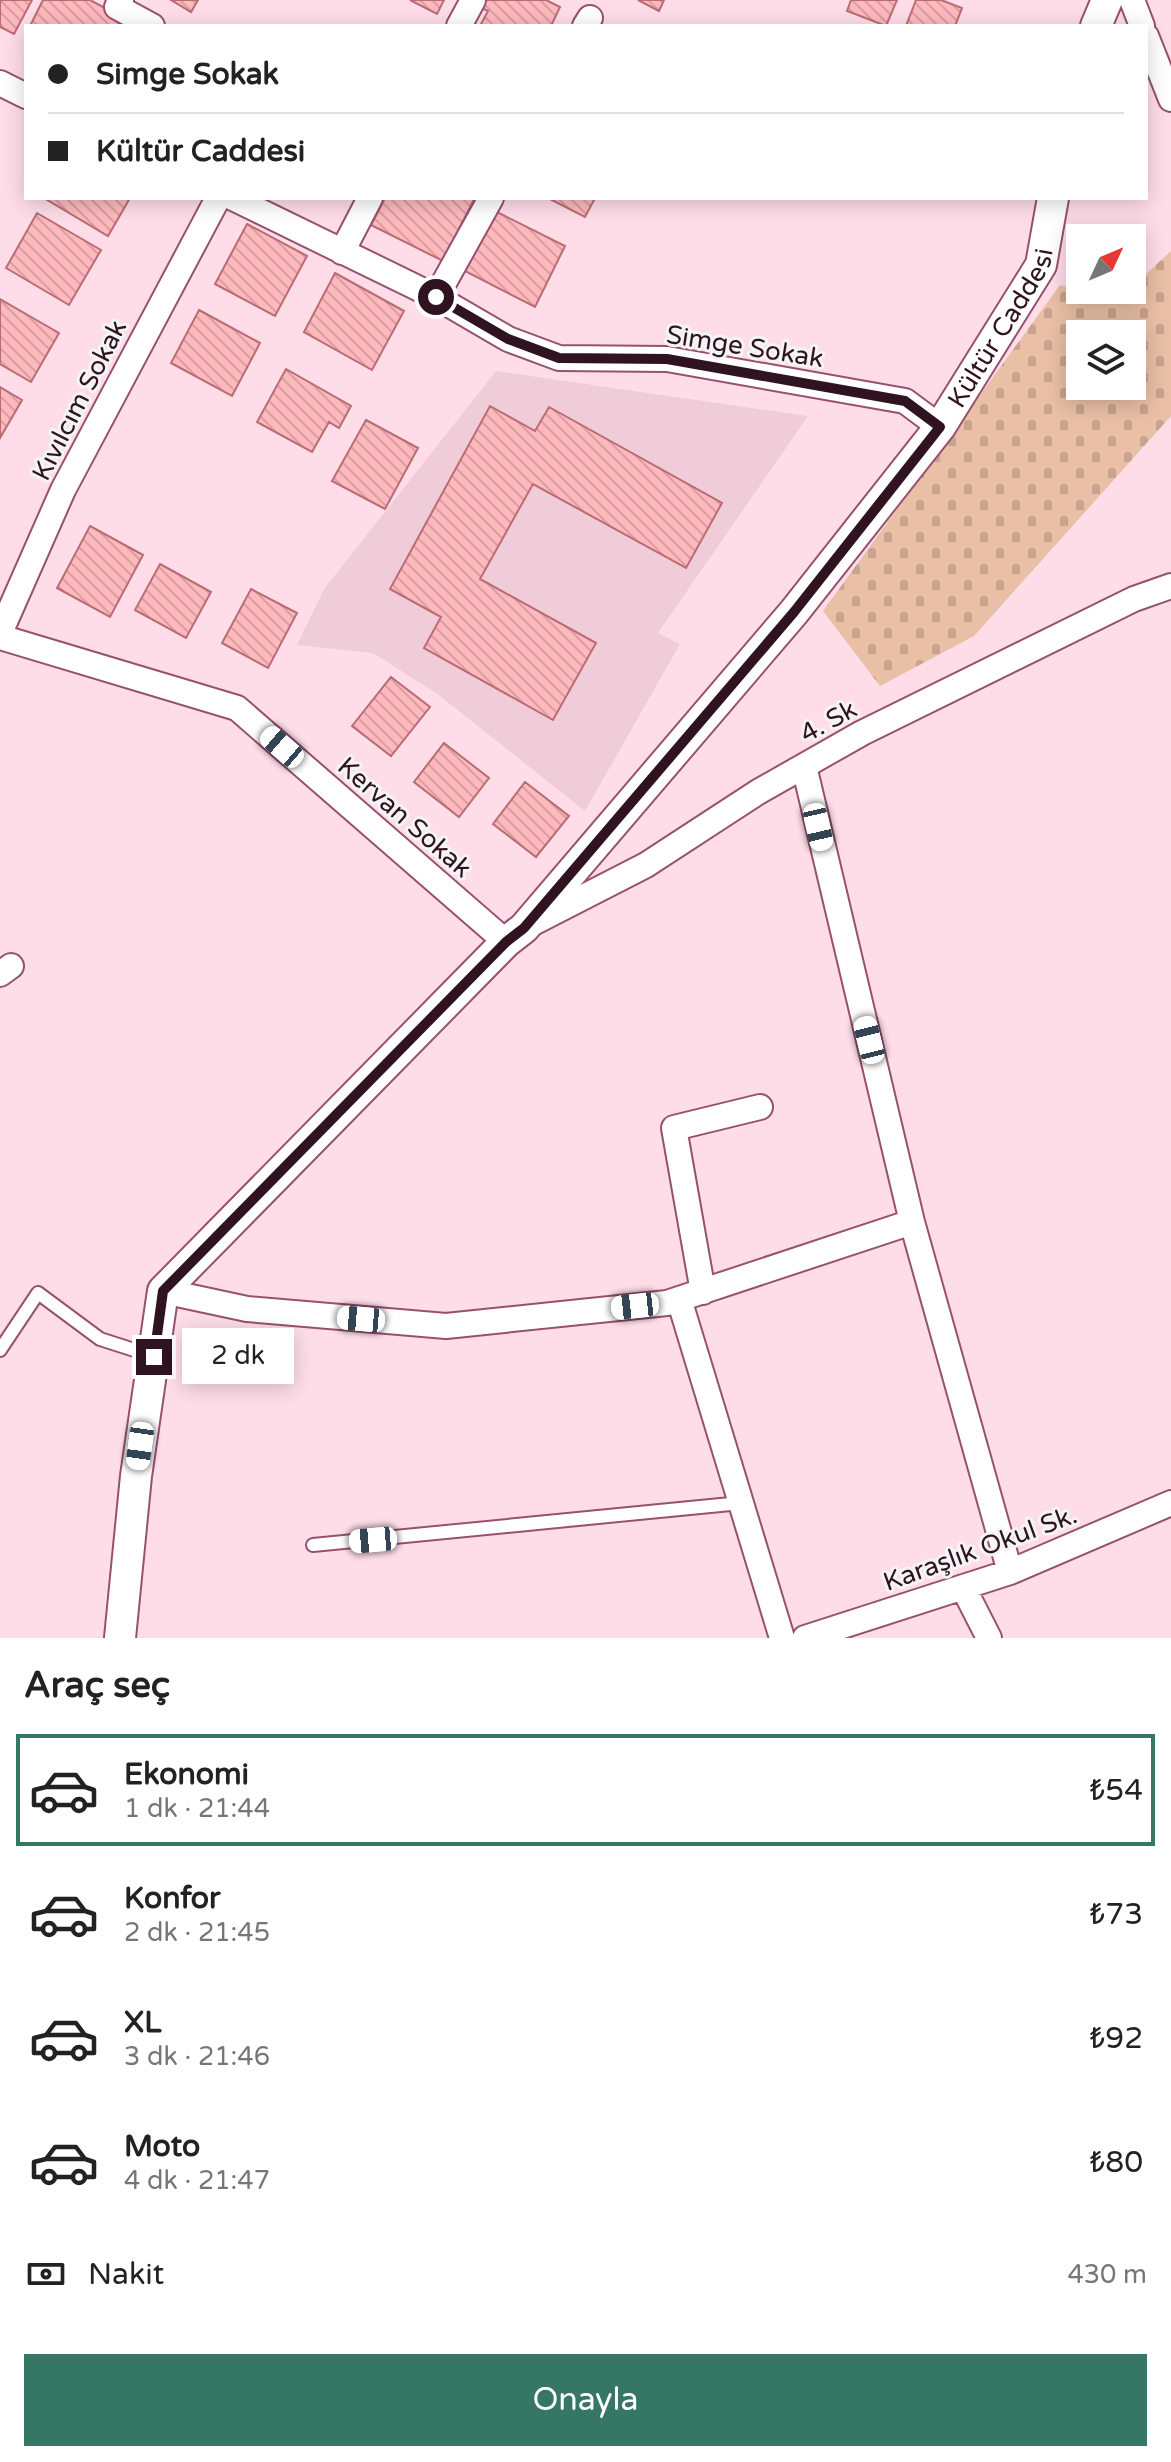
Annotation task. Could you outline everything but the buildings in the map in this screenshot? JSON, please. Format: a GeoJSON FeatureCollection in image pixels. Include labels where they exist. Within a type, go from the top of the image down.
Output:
{"type":"FeatureCollection","features":[{"type":"Feature","properties":{"kind":"street"},"geometry":{"type":"LineString","coordinates":[[121,0],[117,7],[148,24]]}},
{"type":"Feature","properties":{"kind":"street"},"geometry":{"type":"LineString","coordinates":[[460,24],[473,0]]}},
{"type":"Feature","properties":{"kind":"street"},"geometry":{"type":"LineString","coordinates":[[1097,24],[1107,0]]}},
{"type":"Feature","properties":{"kind":"street"},"geometry":{"type":"LineString","coordinates":[[1132,0],[1141,24]]}},
{"type":"Feature","properties":{"kind":"street"},"geometry":{"type":"LineString","coordinates":[[1148,41],[1171,99]]}},
{"type":"Feature","properties":{"kind":"street"},"geometry":{"type":"LineString","coordinates":[[0,83],[24,95]]}},
{"type":"Feature","properties":{"kind":"street","name":"Kıvılcım Sokak"},"geometry":{"type":"LineString","coordinates":[[0,635],[63,490],[217,200]]}},
{"type":"Feature","properties":{"kind":"street","name":"Simge Sokak"},"geometry":{"type":"LineString","coordinates":[[237,200],[436,297],[508,339],[559,358],[667,359],[905,401],[940,427]]}},
{"type":"Feature","properties":{"kind":"street"},"geometry":{"type":"LineString","coordinates":[[342,252],[369,200]]}},
{"type":"Feature","properties":{"kind":"street"},"geometry":{"type":"LineString","coordinates":[[436,297],[490,200]]}},
{"type":"Feature","properties":{"kind":"street","name":"Kültür Caddesi"},"geometry":{"type":"LineString","coordinates":[[163,1291],[515,935],[794,612],[940,427],[1041,265],[1053,200]]}},
{"type":"Feature","properties":{"kind":"street","name":"4. Sk"},"geometry":{"type":"LineString","coordinates":[[515,935],[646,865],[862,733],[1134,599],[1171,586]]}},
{"type":"Feature","properties":{"kind":"street","name":"Kervan Sokak"},"geometry":{"type":"LineString","coordinates":[[0,635],[237,708],[515,935]]}},
{"type":"Feature","properties":{"kind":"street"},"geometry":{"type":"LineString","coordinates":[[804,766],[912,1222],[1010,1572]]}},
{"type":"Feature","properties":{"kind":"street"},"geometry":{"type":"LineString","coordinates":[[703,1292],[674,1128],[760,1107]]}},
{"type":"Feature","properties":{"kind":"street"},"geometry":{"type":"LineString","coordinates":[[120,1638],[136,1476],[163,1291],[247,1309],[446,1326],[679,1299],[912,1222]]}},
{"type":"Feature","properties":{"kind":"street"},"geometry":{"type":"LineString","coordinates":[[679,1299],[782,1638]]}},
{"type":"Feature","properties":{"kind":"street","name":"Karaşlık Okul Sk."},"geometry":{"type":"LineString","coordinates":[[805,1638],[1010,1572],[1171,1503]]}},
{"type":"Feature","properties":{"kind":"street"},"geometry":{"type":"LineString","coordinates":[[963,1587],[989,1638]]}},
{"type":"Feature","properties":{"kind":"lane"},"geometry":{"type":"LineString","coordinates":[[0,1350],[38,1293],[100,1339],[154,1357]]}},
{"type":"Feature","properties":{"kind":"lane"},"geometry":{"type":"LineString","coordinates":[[313,1545],[741,1503]]}},
{"type":"Feature","properties":{"kind":"shaded area"},"geometry":{"type":"Polygon","coordinates":[[[496,371],[808,416],[658,633],[680,644],[585,811],[436,693],[373,653],[297,645],[324,589],[496,371]]]}},
{"type":"Feature","properties":{"kind":"green space"},"geometry":{"type":"Polygon","coordinates":[[[1171,251],[1171,416],[974,636],[880,686],[823,611],[1060,285],[1066,287],[1066,304],[1146,304],[1146,274],[1171,251]]]}},
{"type":"Feature","properties":{"kind":"route"},"geometry":{"type":"LineString","coordinates":[[154,1357],[163,1291],[506,942],[524,928],[794,612],[940,427],[905,401],[667,359],[559,358],[508,339],[436,297]]}}]}
